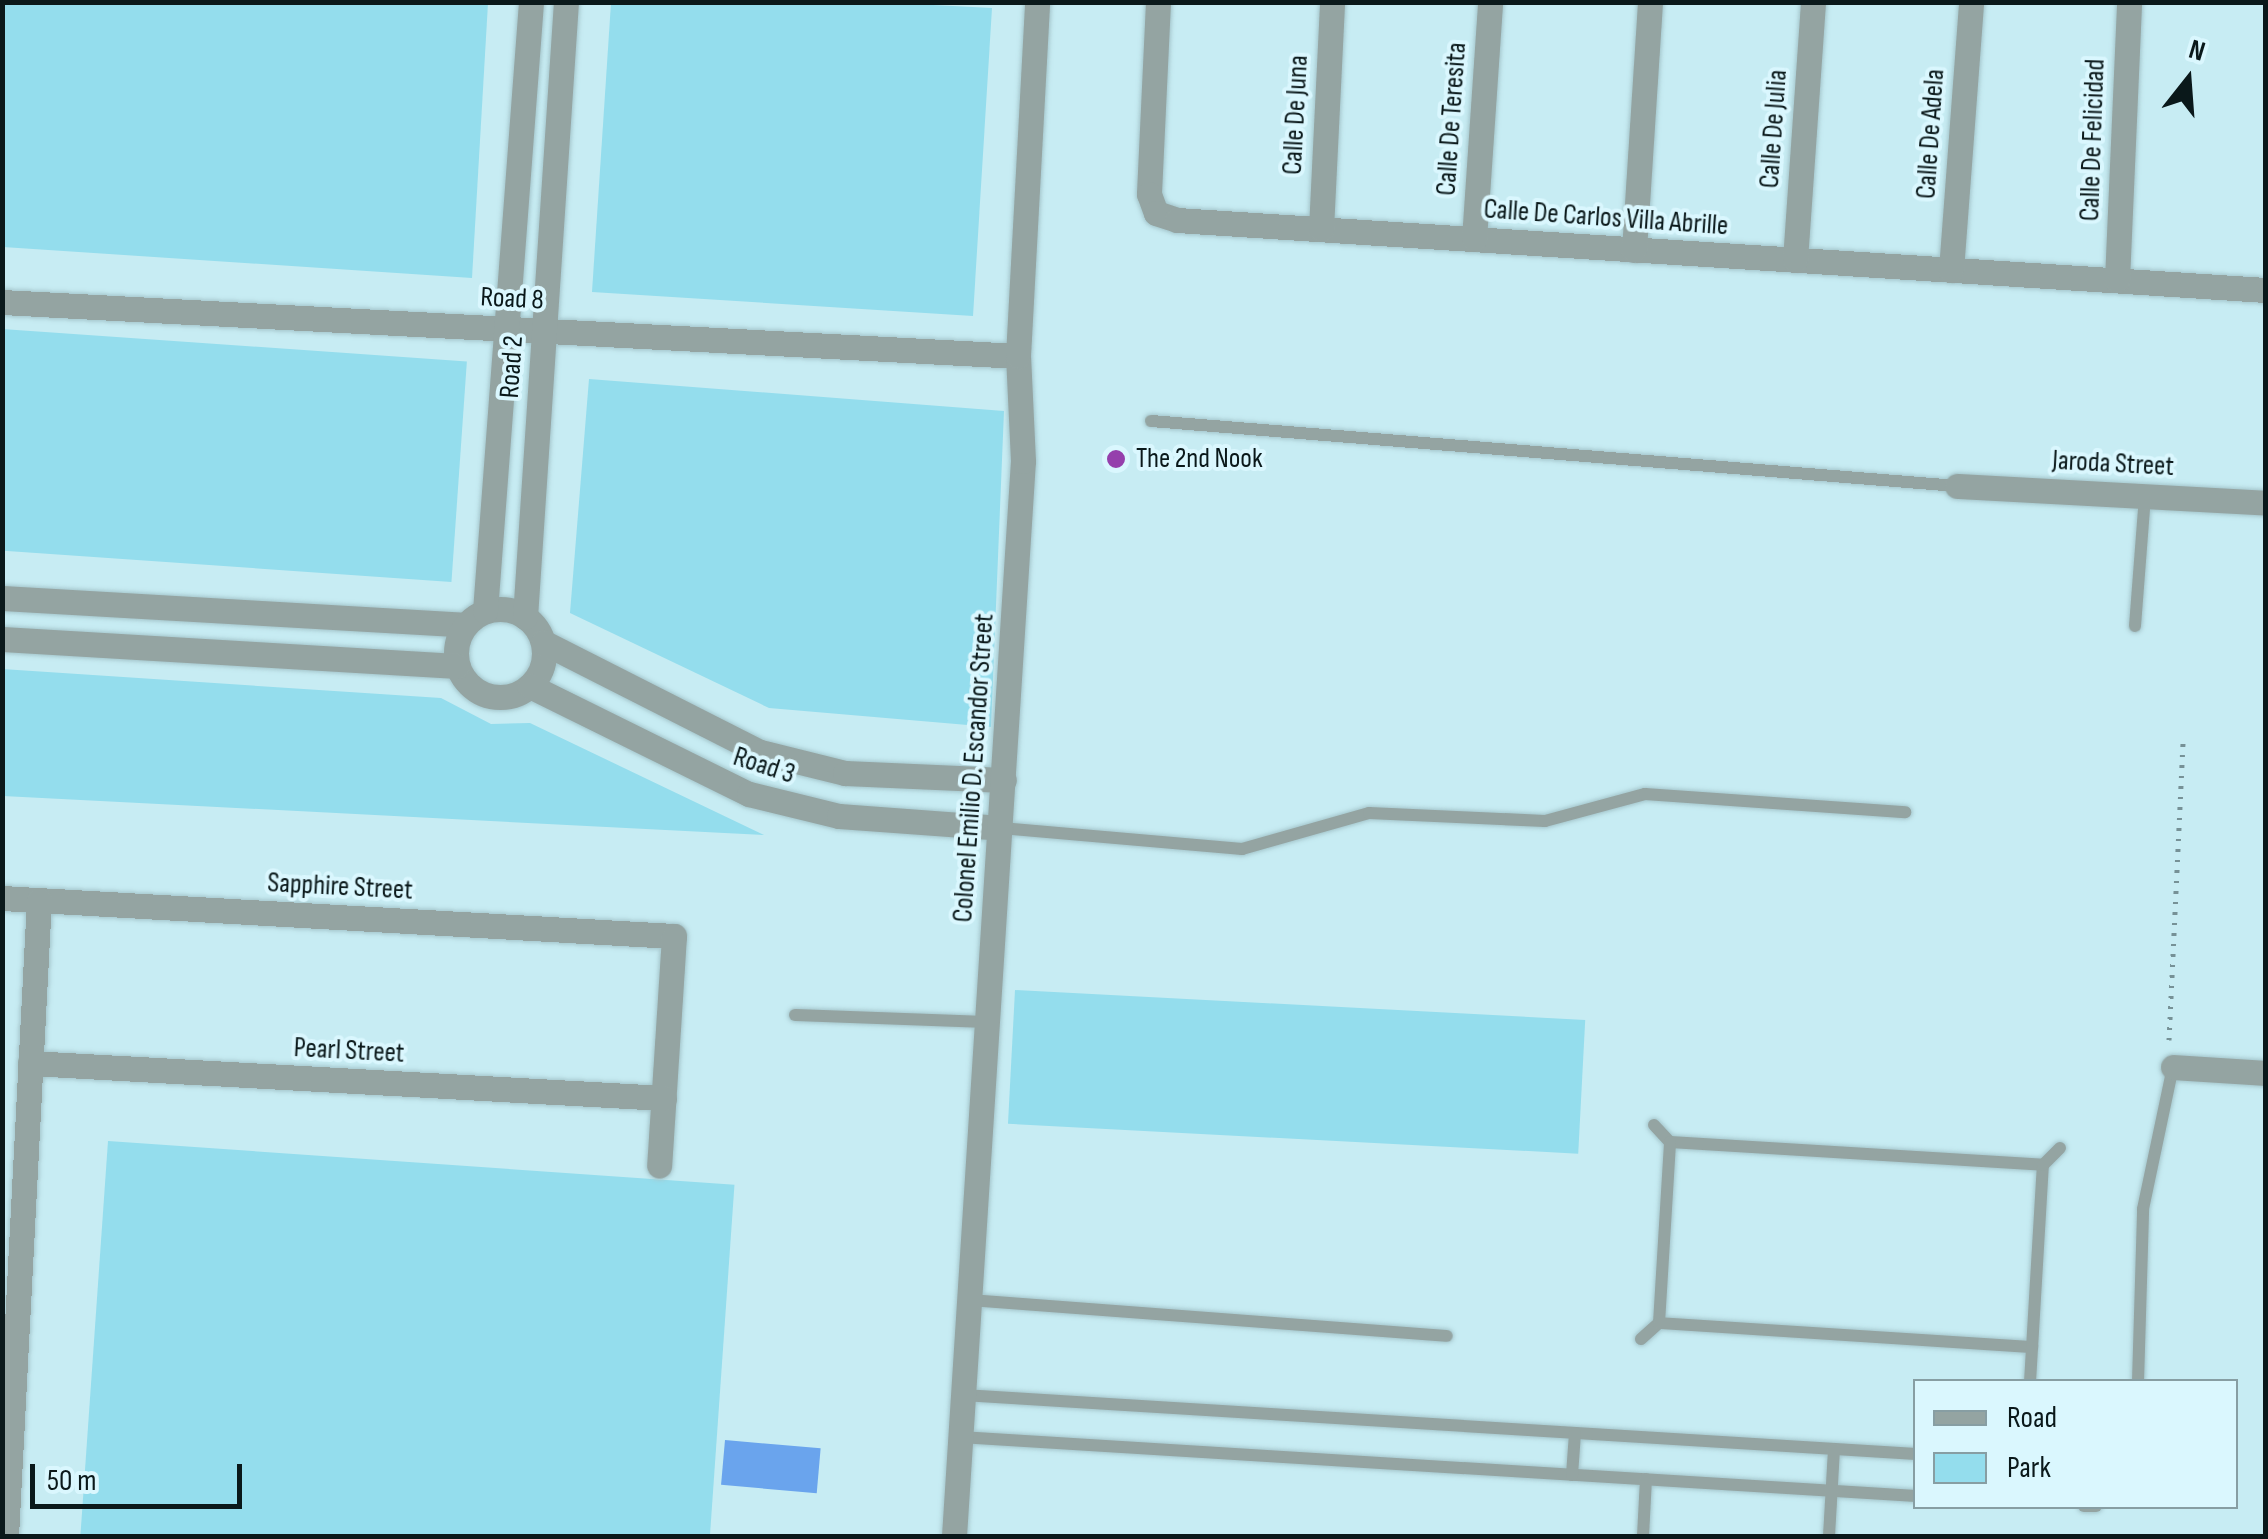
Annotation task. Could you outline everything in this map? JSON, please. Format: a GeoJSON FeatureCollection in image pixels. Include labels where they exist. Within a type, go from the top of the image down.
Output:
{"type":"FeatureCollection","features":[{"type":"Feature","properties":{"kind":"street","name":"Road 2"},"geometry":{"type":"LineString","coordinates":[[474,618],[505,329],[531,2]]}},
{"type":"Feature","properties":{"kind":"street","name":"Road 2"},"geometry":{"type":"LineString","coordinates":[[525,617],[566,2]]}},
{"type":"Feature","properties":{"kind":"street","name":"Colonel Emilio D. Escandor Street"},"geometry":{"type":"LineString","coordinates":[[954,1536],[1023,461],[1018,356],[1037,2]]}},
{"type":"Feature","properties":{"kind":"street","name":"Calle De Carlos Villa Abrille"},"geometry":{"type":"LineString","coordinates":[[1158,2],[1156,213],[1321,230],[2266,290]]}},
{"type":"Feature","properties":{"kind":"street","name":"Calle De Juna"},"geometry":{"type":"LineString","coordinates":[[1321,230],[1332,2]]}},
{"type":"Feature","properties":{"kind":"street","name":"Calle De Teresita"},"geometry":{"type":"LineString","coordinates":[[1474,239],[1490,2]]}},
{"type":"Feature","properties":{"kind":"street"},"geometry":{"type":"LineString","coordinates":[[1634,250],[1650,2]]}},
{"type":"Feature","properties":{"kind":"street","name":"Calle De Julia"},"geometry":{"type":"LineString","coordinates":[[1795,260],[1812,2]]}},
{"type":"Feature","properties":{"kind":"street","name":"Calle De Adela"},"geometry":{"type":"LineString","coordinates":[[1951,270],[1971,2]]}},
{"type":"Feature","properties":{"kind":"street","name":"Calle De Felicidad"},"geometry":{"type":"LineString","coordinates":[[2117,280],[2129,2]]}},
{"type":"Feature","properties":{"kind":"street","name":"Road 8"},"geometry":{"type":"LineString","coordinates":[[2,302],[1018,356]]}},
{"type":"Feature","properties":{"kind":"street","name":"Jaroda Street"},"geometry":{"type":"LineString","coordinates":[[1956,486],[2266,503]]}},
{"type":"Feature","properties":{"kind":"street"},"geometry":{"type":"LineString","coordinates":[[2,598],[525,617],[543,642],[530,686],[482,694],[457,666],[2,638]]}},
{"type":"Feature","properties":{"kind":"street"},"geometry":{"type":"LineString","coordinates":[[457,666],[474,618]]}},
{"type":"Feature","properties":{"kind":"street","name":"Road 3"},"geometry":{"type":"LineString","coordinates":[[543,642],[760,752],[845,773],[1004,780]]}},
{"type":"Feature","properties":{"kind":"street","name":"Road 3"},"geometry":{"type":"LineString","coordinates":[[530,686],[749,794],[839,816],[1000,828]]}},
{"type":"Feature","properties":{"kind":"street","name":"Sapphire Street"},"geometry":{"type":"LineString","coordinates":[[2,898],[674,936],[664,1098]]}},
{"type":"Feature","properties":{"kind":"street"},"geometry":{"type":"LineString","coordinates":[[6,1536],[39,900]]}},
{"type":"Feature","properties":{"kind":"street","name":"Pearl Street"},"geometry":{"type":"LineString","coordinates":[[30,1063],[664,1098]]}},
{"type":"Feature","properties":{"kind":"street"},"geometry":{"type":"LineString","coordinates":[[2173,1067],[2266,1072]]}},
{"type":"Feature","properties":{"kind":"street"},"geometry":{"type":"LineString","coordinates":[[659,1166],[664,1098]]}},
{"type":"Feature","properties":{"kind":"lane"},"geometry":{"type":"LineString","coordinates":[[1151,421],[1956,486]]}},
{"type":"Feature","properties":{"kind":"lane"},"geometry":{"type":"LineString","coordinates":[[2136,626],[2144,496]]}},
{"type":"Feature","properties":{"kind":"lane"},"geometry":{"type":"LineString","coordinates":[[1000,828],[1242,849],[1369,812],[1545,822],[1645,794],[1905,812]]}},
{"type":"Feature","properties":{"kind":"lane"},"geometry":{"type":"LineString","coordinates":[[795,1015],[987,1022]]}},
{"type":"Feature","properties":{"kind":"lane"},"geometry":{"type":"LineString","coordinates":[[2138,1379],[2143,1209],[2173,1067]]}},
{"type":"Feature","properties":{"kind":"lane"},"geometry":{"type":"LineString","coordinates":[[1654,1125],[1670,1142],[2043,1165]]}},
{"type":"Feature","properties":{"kind":"lane"},"geometry":{"type":"LineString","coordinates":[[1641,1339],[1659,1323],[1670,1142]]}},
{"type":"Feature","properties":{"kind":"lane"},"geometry":{"type":"LineString","coordinates":[[2030,1379],[2043,1165],[2060,1148]]}},
{"type":"Feature","properties":{"kind":"lane"},"geometry":{"type":"LineString","coordinates":[[969,1300],[1446,1336]]}},
{"type":"Feature","properties":{"kind":"lane"},"geometry":{"type":"LineString","coordinates":[[1659,1323],[2032,1347]]}},
{"type":"Feature","properties":{"kind":"lane"},"geometry":{"type":"LineString","coordinates":[[963,1395],[1913,1454]]}},
{"type":"Feature","properties":{"kind":"lane"},"geometry":{"type":"LineString","coordinates":[[1572,1475],[1575,1432]]}},
{"type":"Feature","properties":{"kind":"lane"},"geometry":{"type":"LineString","coordinates":[[960,1437],[1913,1496]]}},
{"type":"Feature","properties":{"kind":"lane"},"geometry":{"type":"LineString","coordinates":[[1829,1536],[1834,1449]]}},
{"type":"Feature","properties":{"kind":"lane"},"geometry":{"type":"LineString","coordinates":[[1643,1536],[1646,1479]]}},
{"type":"Feature","properties":{"kind":"path"},"geometry":{"type":"LineString","coordinates":[[2173,1067],[2183,738]]}},
{"type":"Feature","properties":{"kind":"green space"},"geometry":{"type":"Polygon","coordinates":[[[2,3],[488,3],[472,278],[3,247],[2,3]]]}},
{"type":"Feature","properties":{"kind":"green space"},"geometry":{"type":"Polygon","coordinates":[[[611,3],[894,3],[992,8],[973,316],[592,292],[611,3]]]}},
{"type":"Feature","properties":{"kind":"green space"},"geometry":{"type":"Polygon","coordinates":[[[2,329],[467,362],[451,582],[2,551],[2,329]]]}},
{"type":"Feature","properties":{"kind":"green space"},"geometry":{"type":"Polygon","coordinates":[[[589,379],[1004,411],[991,727],[769,708],[570,613],[589,379]]]}},
{"type":"Feature","properties":{"kind":"green space"},"geometry":{"type":"Polygon","coordinates":[[[2,669],[441,698],[491,724],[530,723],[764,835],[3,796],[2,669]]]}},
{"type":"Feature","properties":{"kind":"green space"},"geometry":{"type":"Polygon","coordinates":[[[1015,990],[1585,1020],[1578,1154],[1008,1124],[1015,990]]]}},
{"type":"Feature","properties":{"kind":"green space"},"geometry":{"type":"Polygon","coordinates":[[[108,1141],[734,1185],[710,1536],[80,1535],[108,1141]]]}},
{"type":"Feature","properties":{"kind":"water"},"geometry":{"type":"Polygon","coordinates":[[[725,1440],[821,1448],[817,1493],[721,1485],[725,1440]]]}},
{"type":"Feature","properties":{"kind":"place","name":"The 2nd Nook"},"geometry":{"type":"Point","coordinates":[1116,459]}}]}
